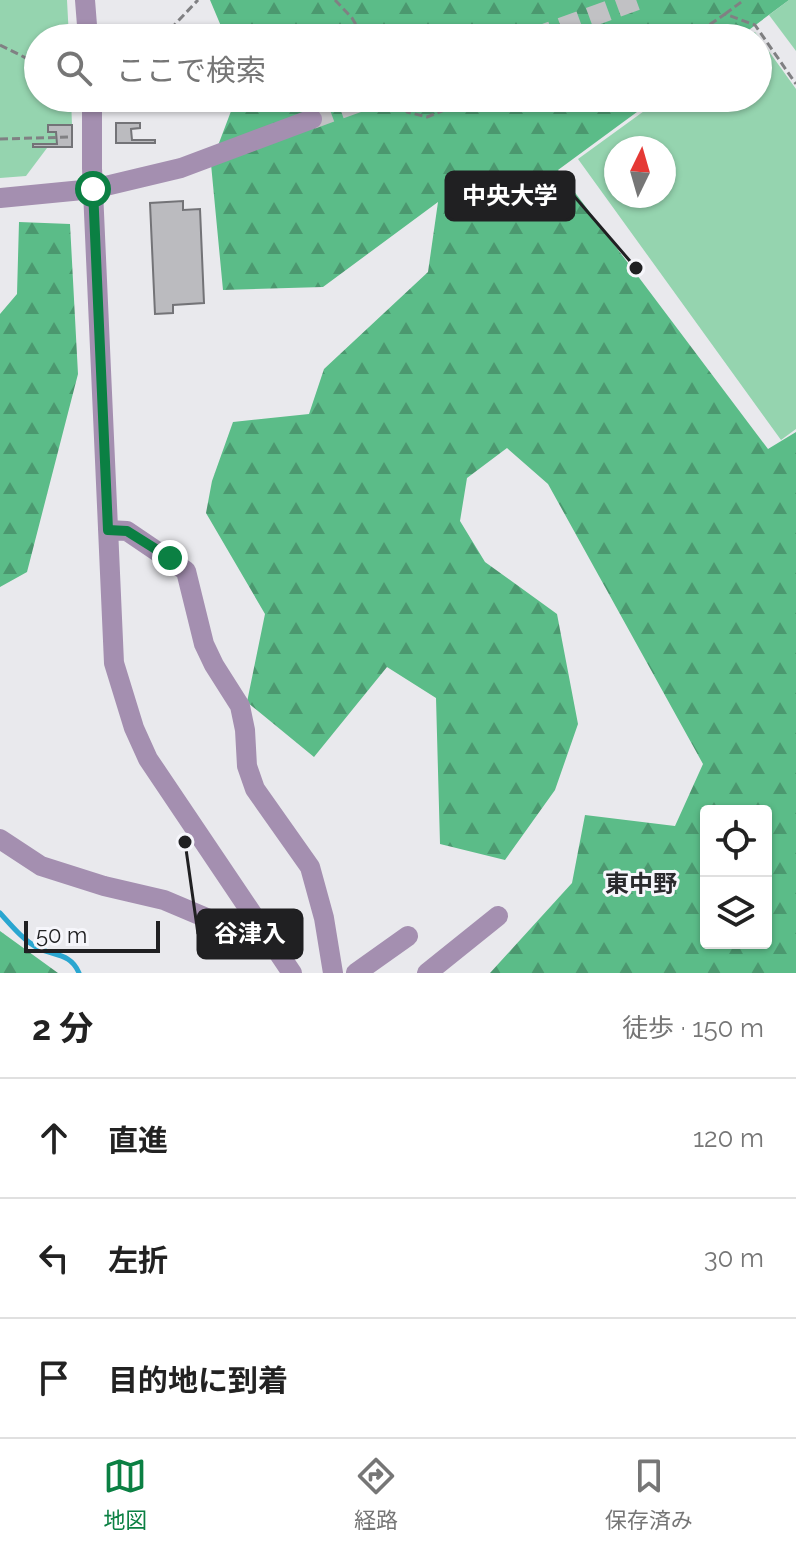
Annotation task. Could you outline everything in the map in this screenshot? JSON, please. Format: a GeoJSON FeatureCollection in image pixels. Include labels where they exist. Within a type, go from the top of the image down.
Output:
{"type":"FeatureCollection","features":[{"type":"Feature","properties":{"kind":"street"},"geometry":{"type":"LineString","coordinates":[[85,0],[87,24]]}},
{"type":"Feature","properties":{"kind":"street"},"geometry":{"type":"LineString","coordinates":[[92,112],[114,663],[134,728],[148,759],[292,973]]}},
{"type":"Feature","properties":{"kind":"street"},"geometry":{"type":"LineString","coordinates":[[0,198],[93,189],[181,168],[312,119]]}},
{"type":"Feature","properties":{"kind":"street"},"geometry":{"type":"LineString","coordinates":[[108,530],[127,531],[186,571],[204,644],[240,706],[247,766],[255,789],[310,867],[324,918],[333,973]]}},
{"type":"Feature","properties":{"kind":"street"},"geometry":{"type":"LineString","coordinates":[[0,839],[41,866],[104,886],[164,900],[235,930],[258,923]]}},
{"type":"Feature","properties":{"kind":"street"},"geometry":{"type":"LineString","coordinates":[[427,973],[498,916]]}},
{"type":"Feature","properties":{"kind":"street"},"geometry":{"type":"LineString","coordinates":[[356,973],[408,936]]}},
{"type":"Feature","properties":{"kind":"path"},"geometry":{"type":"LineString","coordinates":[[175,24],[198,0]]}},
{"type":"Feature","properties":{"kind":"path"},"geometry":{"type":"LineString","coordinates":[[335,0],[356,24]]}},
{"type":"Feature","properties":{"kind":"path"},"geometry":{"type":"LineString","coordinates":[[710,24],[744,0]]}},
{"type":"Feature","properties":{"kind":"path"},"geometry":{"type":"LineString","coordinates":[[725,14],[752,24]]}},
{"type":"Feature","properties":{"kind":"path"},"geometry":{"type":"LineString","coordinates":[[0,45],[24,57]]}},
{"type":"Feature","properties":{"kind":"path"},"geometry":{"type":"LineString","coordinates":[[772,49],[796,84]]}},
{"type":"Feature","properties":{"kind":"path"},"geometry":{"type":"LineString","coordinates":[[407,112],[427,117],[439,112]]}},
{"type":"Feature","properties":{"kind":"path"},"geometry":{"type":"LineString","coordinates":[[0,139],[72,137]]}},
{"type":"Feature","properties":{"kind":"green space"},"geometry":{"type":"Polygon","coordinates":[[[0,0],[67,0],[68,24],[24,24],[24,112],[72,112],[72,125],[48,125],[48,132],[56,132],[57,144],[33,146],[59,147],[47,148],[26,176],[0,178],[0,0]]]}},
{"type":"Feature","properties":{"kind":"green space"},"geometry":{"type":"Polygon","coordinates":[[[210,0],[789,0],[757,24],[220,24],[210,0]]]}},
{"type":"Feature","properties":{"kind":"green space"},"geometry":{"type":"Polygon","coordinates":[[[789,0],[796,0],[796,51],[769,15],[789,0]]]}},
{"type":"Feature","properties":{"kind":"green space"},"geometry":{"type":"Polygon","coordinates":[[[772,56],[796,89],[796,429],[781,440],[613,208],[676,208],[676,136],[610,136],[643,112],[772,112],[772,56]]]}},
{"type":"Feature","properties":{"kind":"green space"},"geometry":{"type":"Polygon","coordinates":[[[231,112],[637,112],[558,170],[768,449],[796,432],[796,973],[490,973],[572,883],[585,815],[675,826],[703,764],[548,484],[507,448],[467,478],[460,521],[485,562],[557,614],[578,724],[555,790],[505,860],[440,844],[436,698],[387,667],[314,757],[247,702],[265,614],[206,513],[212,481],[233,422],[309,414],[324,369],[428,272],[438,202],[323,287],[223,290],[211,164],[231,112]]]}},
{"type":"Feature","properties":{"kind":"green space"},"geometry":{"type":"Polygon","coordinates":[[[604,140],[604,195],[578,159],[604,140]]]}},
{"type":"Feature","properties":{"kind":"green space"},"geometry":{"type":"Polygon","coordinates":[[[19,222],[70,224],[78,374],[27,572],[0,587],[0,314],[17,294],[19,222]]]}},
{"type":"Feature","properties":{"kind":"green space"},"geometry":{"type":"Polygon","coordinates":[[[0,931],[58,973],[0,973],[0,931]]]}},
{"type":"Feature","properties":{"kind":"building"},"geometry":{"type":"Polygon","coordinates":[[[116,123],[140,123],[140,128],[131,129],[132,140],[155,140],[155,143],[116,143],[116,123]]]}},
{"type":"Feature","properties":{"kind":"building"},"geometry":{"type":"Polygon","coordinates":[[[48,125],[72,125],[72,147],[33,147],[33,144],[57,144],[56,132],[48,132],[48,125]]]}},
{"type":"Feature","properties":{"kind":"building"},"geometry":{"type":"Polygon","coordinates":[[[183,201],[183,210],[200,209],[204,303],[173,305],[173,313],[155,314],[150,203],[183,201]]]}},
{"type":"Feature","properties":{"kind":"waterway"},"geometry":{"type":"LineString","coordinates":[[0,913],[27,941],[67,958],[79,973]]}},
{"type":"Feature","properties":{"kind":"tunnel"},"geometry":{"type":"LineString","coordinates":[[571,24],[637,0]]}},
{"type":"Feature","properties":{"kind":"tunnel"},"geometry":{"type":"LineString","coordinates":[[312,119],[331,112]]}},
{"type":"Feature","properties":{"kind":"place","name":"中央大学"},"geometry":{"type":"Point","coordinates":[636,268]}},
{"type":"Feature","properties":{"kind":"place","name":"谷津入"},"geometry":{"type":"Point","coordinates":[185,842]}},
{"type":"Feature","properties":{"kind":"district","name":"東中野"},"geometry":{"type":"Point","coordinates":[641,884]}},
{"type":"Feature","properties":{"kind":"route"},"geometry":{"type":"LineString","coordinates":[[93,189],[108,530],[127,531],[170,558]]}}]}
